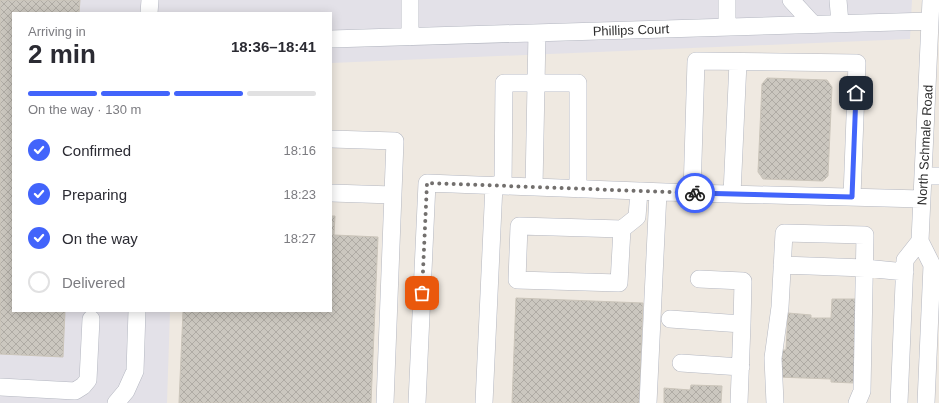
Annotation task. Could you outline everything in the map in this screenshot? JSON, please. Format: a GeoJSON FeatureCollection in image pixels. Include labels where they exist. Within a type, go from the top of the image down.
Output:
{"type":"FeatureCollection","features":[{"type":"Feature","properties":{"kind":"street"},"geometry":{"type":"LineString","coordinates":[[149,12],[150,0]]}},
{"type":"Feature","properties":{"kind":"street"},"geometry":{"type":"LineString","coordinates":[[410,0],[410,37]]}},
{"type":"Feature","properties":{"kind":"street"},"geometry":{"type":"LineString","coordinates":[[727,0],[728,27]]}},
{"type":"Feature","properties":{"kind":"street"},"geometry":{"type":"LineString","coordinates":[[791,0],[814,24]]}},
{"type":"Feature","properties":{"kind":"street"},"geometry":{"type":"LineString","coordinates":[[838,0],[840,23]]}},
{"type":"Feature","properties":{"kind":"street","name":"North Schmale Road"},"geometry":{"type":"LineString","coordinates":[[920,242],[922,199],[931,176],[931,0]]}},
{"type":"Feature","properties":{"kind":"street","name":"Phillips Court"},"geometry":{"type":"LineString","coordinates":[[332,39],[930,21]]}},
{"type":"Feature","properties":{"kind":"street"},"geometry":{"type":"LineString","coordinates":[[534,187],[537,33]]}},
{"type":"Feature","properties":{"kind":"street"},"geometry":{"type":"LineString","coordinates":[[692,193],[696,61],[857,63],[852,197]]}},
{"type":"Feature","properties":{"kind":"street"},"geometry":{"type":"LineString","coordinates":[[732,194],[738,62]]}},
{"type":"Feature","properties":{"kind":"street"},"geometry":{"type":"LineString","coordinates":[[484,403],[504,83],[578,83],[578,189]]}},
{"type":"Feature","properties":{"kind":"street"},"geometry":{"type":"LineString","coordinates":[[332,139],[395,141],[385,403]]}},
{"type":"Feature","properties":{"kind":"street"},"geometry":{"type":"LineString","coordinates":[[417,403],[427,183],[658,192],[922,199]]}},
{"type":"Feature","properties":{"kind":"street"},"geometry":{"type":"LineString","coordinates":[[622,229],[619,283],[516,280],[519,226],[622,229],[637,217],[639,191]]}},
{"type":"Feature","properties":{"kind":"street"},"geometry":{"type":"LineString","coordinates":[[648,403],[658,192]]}},
{"type":"Feature","properties":{"kind":"street"},"geometry":{"type":"LineString","coordinates":[[332,193],[393,195]]}},
{"type":"Feature","properties":{"kind":"street"},"geometry":{"type":"LineString","coordinates":[[775,403],[773,358],[780,307],[784,233],[865,235],[862,391],[856,403]]}},
{"type":"Feature","properties":{"kind":"street"},"geometry":{"type":"LineString","coordinates":[[899,403],[905,260],[920,242],[932,265],[926,403]]}},
{"type":"Feature","properties":{"kind":"street"},"geometry":{"type":"LineString","coordinates":[[782,265],[865,268],[905,272]]}},
{"type":"Feature","properties":{"kind":"street"},"geometry":{"type":"LineString","coordinates":[[699,279],[743,281],[739,403]]}},
{"type":"Feature","properties":{"kind":"street"},"geometry":{"type":"LineString","coordinates":[[116,403],[126,391],[135,371],[137,312]]}},
{"type":"Feature","properties":{"kind":"street"},"geometry":{"type":"LineString","coordinates":[[0,387],[75,391],[83,386],[88,380],[91,319]]}},
{"type":"Feature","properties":{"kind":"street"},"geometry":{"type":"LineString","coordinates":[[670,319],[742,324]]}},
{"type":"Feature","properties":{"kind":"street"},"geometry":{"type":"LineString","coordinates":[[681,363],[741,368]]}},
{"type":"Feature","properties":{"kind":"shaded area"},"geometry":{"type":"Polygon","coordinates":[[[0,0],[912,0],[910,39],[332,63],[332,12],[12,12],[12,312],[170,312],[167,403],[0,403],[0,0]]]}},
{"type":"Feature","properties":{"kind":"building"},"geometry":{"type":"Polygon","coordinates":[[[0,0],[80,0],[79,12],[12,12],[12,312],[65,312],[63,357],[0,354],[0,0]]]}},
{"type":"Feature","properties":{"kind":"building"},"geometry":{"type":"Polygon","coordinates":[[[767,78],[827,80],[832,87],[828,176],[823,181],[763,179],[758,172],[762,84],[767,78]]]}},
{"type":"Feature","properties":{"kind":"building"},"geometry":{"type":"Polygon","coordinates":[[[332,216],[335,216],[334,235],[378,237],[371,403],[179,403],[183,312],[332,312],[332,216]]]}},
{"type":"Feature","properties":{"kind":"building"},"geometry":{"type":"Polygon","coordinates":[[[516,298],[643,303],[639,403],[512,403],[516,298]]]}},
{"type":"Feature","properties":{"kind":"building"},"geometry":{"type":"Polygon","coordinates":[[[832,299],[857,299],[854,383],[831,382],[831,379],[777,377],[778,350],[786,350],[788,313],[811,315],[811,318],[831,318],[832,299]]]}},
{"type":"Feature","properties":{"kind":"building"},"geometry":{"type":"Polygon","coordinates":[[[691,385],[722,386],[721,403],[664,403],[664,388],[690,390],[691,385]]]}},
{"type":"Feature","properties":{"kind":"way so far"},"geometry":{"type":"LineString","coordinates":[[422,293],[427,183],[695,193]]}},
{"type":"Feature","properties":{"kind":"route"},"geometry":{"type":"LineString","coordinates":[[695,193],[852,197],[856,93]]}}]}
